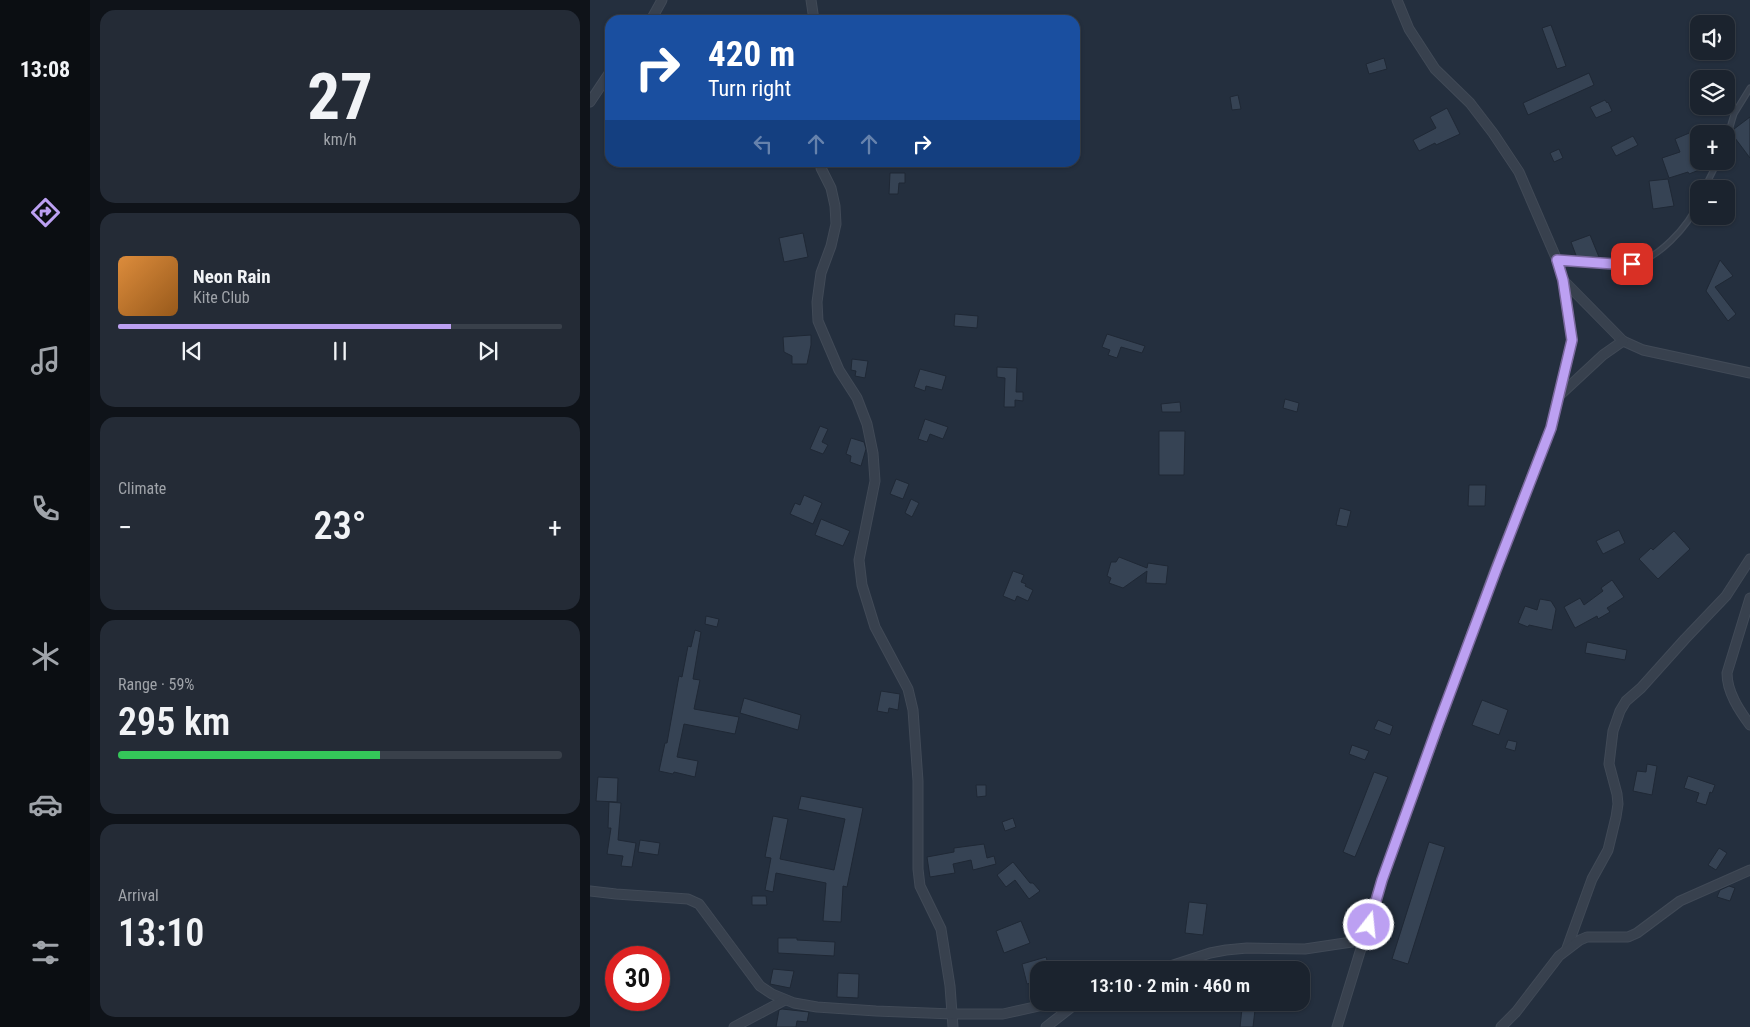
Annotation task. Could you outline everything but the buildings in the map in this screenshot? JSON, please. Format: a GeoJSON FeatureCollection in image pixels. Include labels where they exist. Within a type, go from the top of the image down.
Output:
{"type":"FeatureCollection","features":[{"type":"Feature","properties":{"kind":"street"},"geometry":{"type":"LineString","coordinates":[[654,15],[662,0]]}},
{"type":"Feature","properties":{"kind":"street"},"geometry":{"type":"LineString","coordinates":[[811,0],[813,15]]}},
{"type":"Feature","properties":{"kind":"street"},"geometry":{"type":"LineString","coordinates":[[1337,1027],[1382,880],[1425,759],[1551,428],[1572,340],[1563,280],[1557,260],[1519,172],[1470,103],[1435,69],[1409,29],[1397,0]]}},
{"type":"Feature","properties":{"kind":"street"},"geometry":{"type":"LineString","coordinates":[[590,102],[605,80]]}},
{"type":"Feature","properties":{"kind":"street"},"geometry":{"type":"LineString","coordinates":[[822,167],[831,188],[836,224],[831,246],[821,273],[817,302],[818,321],[839,370],[857,398],[873,453],[875,481],[859,560],[862,585],[875,627],[908,689],[913,710],[918,781],[918,869],[920,886],[941,929],[953,1014],[953,1027]]}},
{"type":"Feature","properties":{"kind":"street"},"geometry":{"type":"LineString","coordinates":[[1563,280],[1623,341],[1644,350],[1750,373]]}},
{"type":"Feature","properties":{"kind":"street"},"geometry":{"type":"LineString","coordinates":[[1560,394],[1602,355],[1623,341]]}},
{"type":"Feature","properties":{"kind":"street"},"geometry":{"type":"LineString","coordinates":[[1567,948],[1594,875],[1608,850],[1616,817],[1617,794],[1609,764],[1613,731],[1620,711],[1626,702],[1726,596],[1750,559]]}},
{"type":"Feature","properties":{"kind":"street"},"geometry":{"type":"LineString","coordinates":[[1750,598],[1727,673],[1731,692],[1741,713],[1750,725]]}},
{"type":"Feature","properties":{"kind":"street"},"geometry":{"type":"LineString","coordinates":[[1500,1027],[1516,1012],[1567,948],[1587,938],[1628,937],[1637,933],[1680,901],[1750,870]]}},
{"type":"Feature","properties":{"kind":"street"},"geometry":{"type":"LineString","coordinates":[[590,891],[694,901],[699,904],[760,986],[785,1000],[817,1007],[953,1014],[1004,1014],[1030,1008]]}},
{"type":"Feature","properties":{"kind":"street"},"geometry":{"type":"LineString","coordinates":[[1186,961],[1226,950],[1247,948],[1305,949],[1365,940]]}},
{"type":"Feature","properties":{"kind":"street"},"geometry":{"type":"LineString","coordinates":[[734,1027],[785,1000]]}},
{"type":"Feature","properties":{"kind":"street"},"geometry":{"type":"LineString","coordinates":[[1046,1027],[1066,1011]]}},
{"type":"Feature","properties":{"kind":"lane"},"geometry":{"type":"LineString","coordinates":[[1731,125],[1734,114],[1750,88]]}},
{"type":"Feature","properties":{"kind":"lane"},"geometry":{"type":"LineString","coordinates":[[1557,260],[1632,264],[1645,259],[1667,244],[1690,218]]}},
{"type":"Feature","properties":{"kind":"route"},"geometry":{"type":"LineString","coordinates":[[1369,925],[1382,880],[1438,725],[1551,428],[1572,340],[1563,280],[1557,260],[1632,264]]}}]}
